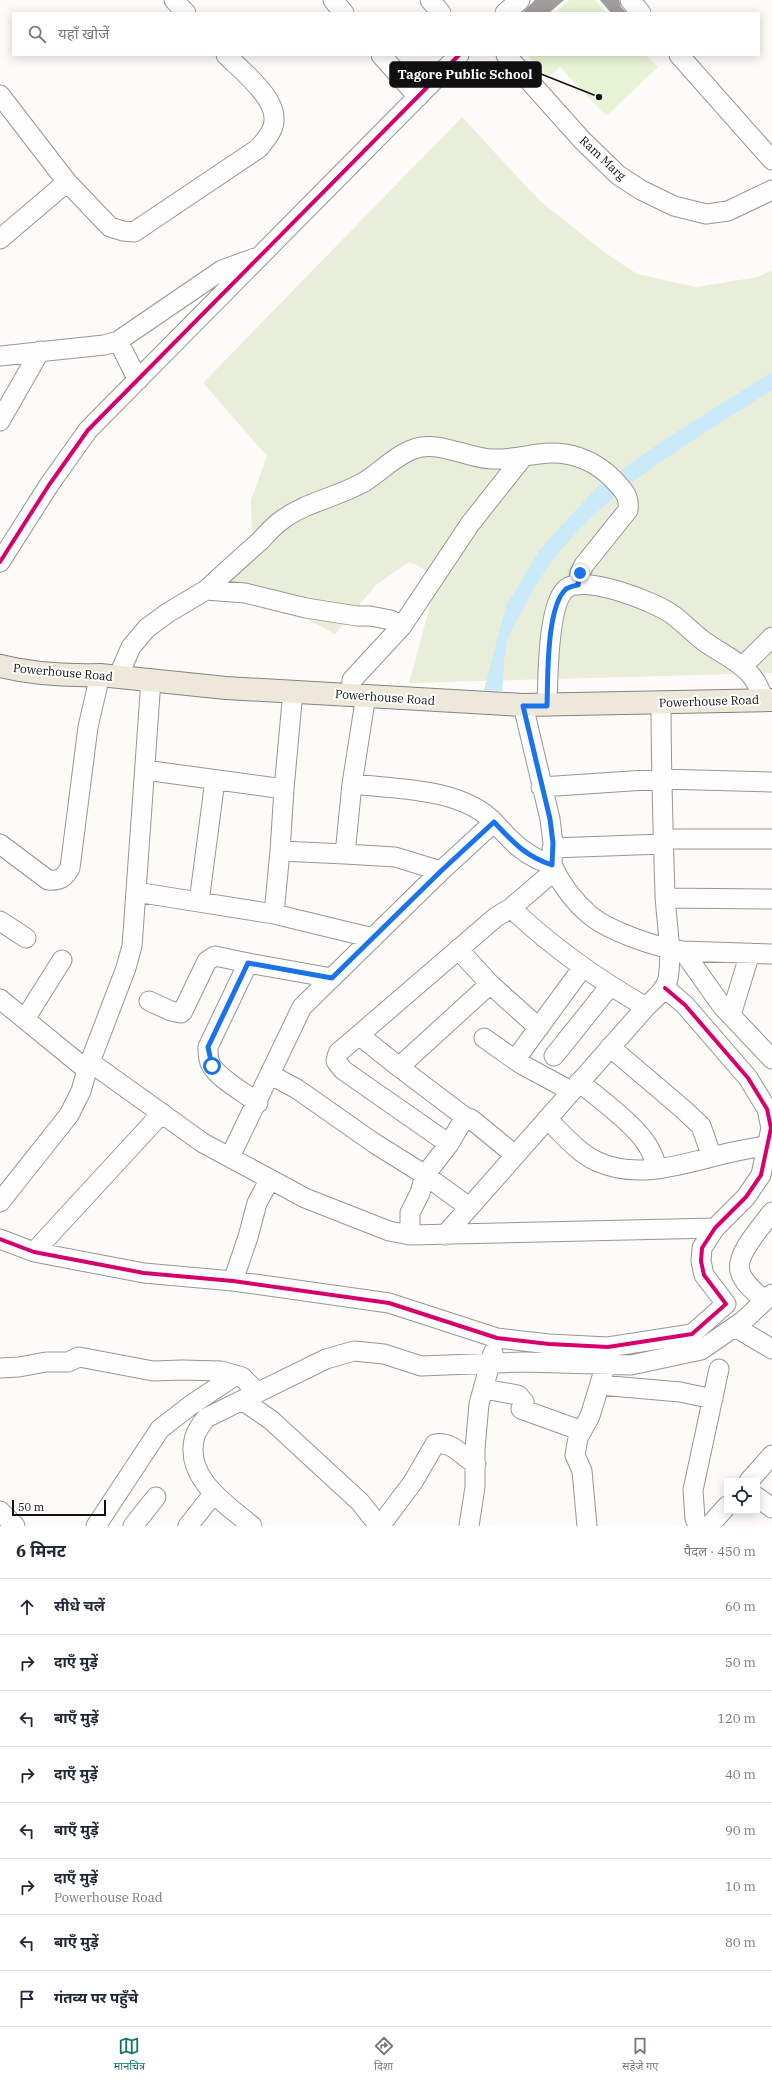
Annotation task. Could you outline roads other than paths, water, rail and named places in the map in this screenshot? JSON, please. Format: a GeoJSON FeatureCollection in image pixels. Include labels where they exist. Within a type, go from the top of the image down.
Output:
{"type":"FeatureCollection","features":[{"type":"Feature","properties":{"kind":"main road","name":"Powerhouse Road"},"geometry":{"type":"LineString","coordinates":[[0,666],[38,672],[109,676],[226,688],[519,705],[547,706],[768,700]]}},
{"type":"Feature","properties":{"kind":"street"},"geometry":{"type":"LineString","coordinates":[[174,0],[185,12]]}},
{"type":"Feature","properties":{"kind":"street"},"geometry":{"type":"LineString","coordinates":[[333,0],[343,12]]}},
{"type":"Feature","properties":{"kind":"street"},"geometry":{"type":"LineString","coordinates":[[430,0],[440,12]]}},
{"type":"Feature","properties":{"kind":"street"},"geometry":{"type":"LineString","coordinates":[[506,12],[520,0]]}},
{"type":"Feature","properties":{"kind":"street"},"geometry":{"type":"LineString","coordinates":[[630,0],[640,12]]}},
{"type":"Feature","properties":{"kind":"street"},"geometry":{"type":"LineString","coordinates":[[0,95],[67,182],[110,226],[123,231],[134,232],[259,148],[271,133],[274,118],[268,98],[227,56]]}},
{"type":"Feature","properties":{"kind":"street"},"geometry":{"type":"LineString","coordinates":[[382,56],[418,97]]}},
{"type":"Feature","properties":{"kind":"street"},"geometry":{"type":"LineString","coordinates":[[0,562],[49,485],[88,430],[458,56]]}},
{"type":"Feature","properties":{"kind":"street","name":"Ram Marg"},"geometry":{"type":"LineString","coordinates":[[507,56],[582,140],[618,175],[641,190],[674,206],[706,214],[728,211],[772,190]]}},
{"type":"Feature","properties":{"kind":"street"},"geometry":{"type":"LineString","coordinates":[[680,56],[772,160]]}},
{"type":"Feature","properties":{"kind":"street"},"geometry":{"type":"LineString","coordinates":[[0,239],[67,182]]}},
{"type":"Feature","properties":{"kind":"street"},"geometry":{"type":"LineString","coordinates":[[0,356],[104,345],[118,341],[222,270],[258,257]]}},
{"type":"Feature","properties":{"kind":"street"},"geometry":{"type":"LineString","coordinates":[[118,341],[138,380]]}},
{"type":"Feature","properties":{"kind":"street"},"geometry":{"type":"LineString","coordinates":[[0,421],[40,351]]}},
{"type":"Feature","properties":{"kind":"street"},"geometry":{"type":"LineString","coordinates":[[0,844],[48,880],[58,880],[65,877],[70,868],[88,727],[109,676],[131,647],[147,628],[169,612],[206,590],[281,520],[300,510],[347,491],[382,470],[407,451],[426,447],[439,448],[490,459],[523,457],[540,454],[563,454],[582,458],[602,468],[624,491],[629,500],[628,510],[584,565],[580,573],[578,585]]}},
{"type":"Feature","properties":{"kind":"street"},"geometry":{"type":"LineString","coordinates":[[345,854],[352,784],[358,695],[352,680],[402,626],[470,524],[523,457]]}},
{"type":"Feature","properties":{"kind":"street"},"geometry":{"type":"LineString","coordinates":[[547,706],[552,623],[562,595],[567,588],[578,585],[606,588],[632,594],[673,614],[704,641],[742,667],[755,680],[768,700]]}},
{"type":"Feature","properties":{"kind":"street"},"geometry":{"type":"LineString","coordinates":[[206,590],[245,593],[306,608],[391,620],[402,626]]}},
{"type":"Feature","properties":{"kind":"street"},"geometry":{"type":"LineString","coordinates":[[742,667],[772,637]]}},
{"type":"Feature","properties":{"kind":"street"},"geometry":{"type":"LineString","coordinates":[[0,1202],[69,1115],[81,1091],[126,968],[132,946],[151,680]]}},
{"type":"Feature","properties":{"kind":"street"},"geometry":{"type":"LineString","coordinates":[[274,914],[293,691]]}},
{"type":"Feature","properties":{"kind":"street"},"geometry":{"type":"LineString","coordinates":[[445,1235],[666,984],[674,952],[665,898],[661,780],[661,703]]}},
{"type":"Feature","properties":{"kind":"street"},"geometry":{"type":"LineString","coordinates":[[519,705],[550,819],[553,861],[561,884],[592,916],[642,941],[674,952],[772,954]]}},
{"type":"Feature","properties":{"kind":"street"},"geometry":{"type":"LineString","coordinates":[[145,770],[284,789]]}},
{"type":"Feature","properties":{"kind":"street"},"geometry":{"type":"LineString","coordinates":[[199,902],[215,780]]}},
{"type":"Feature","properties":{"kind":"street"},"geometry":{"type":"LineString","coordinates":[[541,786],[661,780],[772,782]]}},
{"type":"Feature","properties":{"kind":"street"},"geometry":{"type":"LineString","coordinates":[[352,784],[456,798],[485,812],[516,847],[532,857],[553,861],[663,842],[772,839]]}},
{"type":"Feature","properties":{"kind":"street"},"geometry":{"type":"LineString","coordinates":[[230,1157],[258,1103],[302,1007],[441,871],[494,822]]}},
{"type":"Feature","properties":{"kind":"street"},"geometry":{"type":"LineString","coordinates":[[280,851],[395,857],[441,871]]}},
{"type":"Feature","properties":{"kind":"street"},"geometry":{"type":"LineString","coordinates":[[449,1144],[343,1070],[336,1061],[338,1053],[496,917],[511,908],[553,861]]}},
{"type":"Feature","properties":{"kind":"street"},"geometry":{"type":"LineString","coordinates":[[136,892],[274,914],[373,938]]}},
{"type":"Feature","properties":{"kind":"street"},"geometry":{"type":"LineString","coordinates":[[665,898],[772,899]]}},
{"type":"Feature","properties":{"kind":"street"},"geometry":{"type":"LineString","coordinates":[[511,908],[538,933],[583,967],[610,986],[646,1007]]}},
{"type":"Feature","properties":{"kind":"street"},"geometry":{"type":"LineString","coordinates":[[0,921],[26,938]]}},
{"type":"Feature","properties":{"kind":"street"},"geometry":{"type":"LineString","coordinates":[[458,949],[490,984],[539,1028]]}},
{"type":"Feature","properties":{"kind":"street"},"geometry":{"type":"LineString","coordinates":[[674,952],[731,1015],[772,1056]]}},
{"type":"Feature","properties":{"kind":"street"},"geometry":{"type":"LineString","coordinates":[[731,1015],[750,953]]}},
{"type":"Feature","properties":{"kind":"street"},"geometry":{"type":"LineString","coordinates":[[149,1001],[171,1011],[181,1013],[207,961],[215,956],[332,978]]}},
{"type":"Feature","properties":{"kind":"street"},"geometry":{"type":"LineString","coordinates":[[25,1019],[62,960]]}},
{"type":"Feature","properties":{"kind":"street"},"geometry":{"type":"LineString","coordinates":[[248,963],[208,1047],[208,1052],[212,1066],[221,1075],[258,1103]]}},
{"type":"Feature","properties":{"kind":"street"},"geometry":{"type":"LineString","coordinates":[[516,1060],[583,967]]}},
{"type":"Feature","properties":{"kind":"street"},"geometry":{"type":"LineString","coordinates":[[398,1067],[490,984]]}},
{"type":"Feature","properties":{"kind":"street"},"geometry":{"type":"LineString","coordinates":[[96,1526],[160,1429],[191,1405],[326,1359],[354,1351],[384,1354],[421,1366],[608,1359],[692,1334],[726,1304],[704,1274],[701,1261],[702,1248],[715,1228],[746,1196],[761,1175],[771,1128],[767,1109],[748,1078],[666,984]]}},
{"type":"Feature","properties":{"kind":"street"},"geometry":{"type":"LineString","coordinates":[[554,1056],[610,986]]}},
{"type":"Feature","properties":{"kind":"street"},"geometry":{"type":"LineString","coordinates":[[0,999],[89,1066],[162,1113],[204,1143],[304,1198],[389,1231],[410,1235],[445,1235],[715,1228]]}},
{"type":"Feature","properties":{"kind":"street"},"geometry":{"type":"LineString","coordinates":[[359,1035],[398,1067],[465,1117],[471,1119],[515,1155]]}},
{"type":"Feature","properties":{"kind":"street"},"geometry":{"type":"LineString","coordinates":[[484,1038],[516,1060],[604,1102],[640,1136],[649,1147],[658,1169]]}},
{"type":"Feature","properties":{"kind":"street"},"geometry":{"type":"LineString","coordinates":[[610,1047],[683,1108],[701,1126],[712,1157]]}},
{"type":"Feature","properties":{"kind":"street"},"geometry":{"type":"LineString","coordinates":[[271,1074],[297,1089],[374,1143],[425,1175],[469,1207]]}},
{"type":"Feature","properties":{"kind":"street"},"geometry":{"type":"LineString","coordinates":[[34,1252],[162,1113]]}},
{"type":"Feature","properties":{"kind":"street"},"geometry":{"type":"LineString","coordinates":[[410,1235],[410,1213],[420,1193],[425,1175],[449,1144],[465,1117]]}},
{"type":"Feature","properties":{"kind":"street"},"geometry":{"type":"LineString","coordinates":[[547,1119],[578,1149],[596,1161],[619,1167],[648,1170],[676,1167],[712,1157],[767,1145]]}},
{"type":"Feature","properties":{"kind":"street"},"geometry":{"type":"LineString","coordinates":[[232,1281],[248,1237],[257,1203],[270,1179]]}},
{"type":"Feature","properties":{"kind":"street"},"geometry":{"type":"LineString","coordinates":[[0,1239],[34,1252],[144,1273],[232,1281],[389,1303],[497,1338],[549,1344],[631,1365],[701,1350],[739,1324],[766,1299],[749,1287],[740,1271],[740,1261],[748,1244],[772,1212]]}},
{"type":"Feature","properties":{"kind":"street"},"geometry":{"type":"LineString","coordinates":[[739,1324],[772,1349]]}},
{"type":"Feature","properties":{"kind":"street"},"geometry":{"type":"LineString","coordinates":[[469,1526],[475,1487],[479,1404],[497,1338]]}},
{"type":"Feature","properties":{"kind":"street"},"geometry":{"type":"LineString","coordinates":[[0,1368],[19,1367],[46,1362],[68,1362],[79,1357],[153,1371],[221,1371],[245,1386],[271,1420],[360,1502],[380,1526],[413,1482],[434,1444],[442,1443],[450,1445],[465,1458],[476,1464]]}},
{"type":"Feature","properties":{"kind":"street"},"geometry":{"type":"LineString","coordinates":[[587,1526],[582,1471],[575,1455],[578,1438],[590,1416],[608,1359]]}},
{"type":"Feature","properties":{"kind":"street"},"geometry":{"type":"LineString","coordinates":[[699,1526],[696,1519],[693,1490],[719,1369]]}},
{"type":"Feature","properties":{"kind":"street"},"geometry":{"type":"LineString","coordinates":[[600,1385],[680,1392],[713,1399]]}},
{"type":"Feature","properties":{"kind":"street"},"geometry":{"type":"LineString","coordinates":[[245,1386],[206,1418],[195,1435],[193,1452],[195,1465],[200,1477],[214,1493],[252,1526]]}},
{"type":"Feature","properties":{"kind":"street"},"geometry":{"type":"LineString","coordinates":[[484,1389],[518,1395],[524,1402],[521,1409],[582,1431]]}},
{"type":"Feature","properties":{"kind":"street"},"geometry":{"type":"LineString","coordinates":[[752,1478],[772,1455]]}},
{"type":"Feature","properties":{"kind":"street"},"geometry":{"type":"LineString","coordinates":[[194,1524],[214,1493]]}},
{"type":"Feature","properties":{"kind":"street"},"geometry":{"type":"LineString","coordinates":[[133,1526],[156,1498]]}},
{"type":"Feature","properties":{"kind":"street"},"geometry":{"type":"LineString","coordinates":[[760,1499],[772,1508]]}},
{"type":"Feature","properties":{"kind":"street"},"geometry":{"type":"LineString","coordinates":[[710,1526],[724,1510]]}},
{"type":"Feature","properties":{"kind":"street"},"geometry":{"type":"LineString","coordinates":[[0,1511],[15,1526]]}},
{"type":"Feature","properties":{"kind":"water"},"geometry":{"type":"Polygon","coordinates":[[[772,372],[772,390],[667,458],[633,482],[601,509],[571,538],[546,571],[510,633],[505,654],[502,691],[484,690],[506,606],[541,548],[597,487],[664,440],[772,372]]]}},
{"type":"Feature","properties":{"kind":"place","name":"Tagore Public School"},"geometry":{"type":"Point","coordinates":[599,97]}}]}
